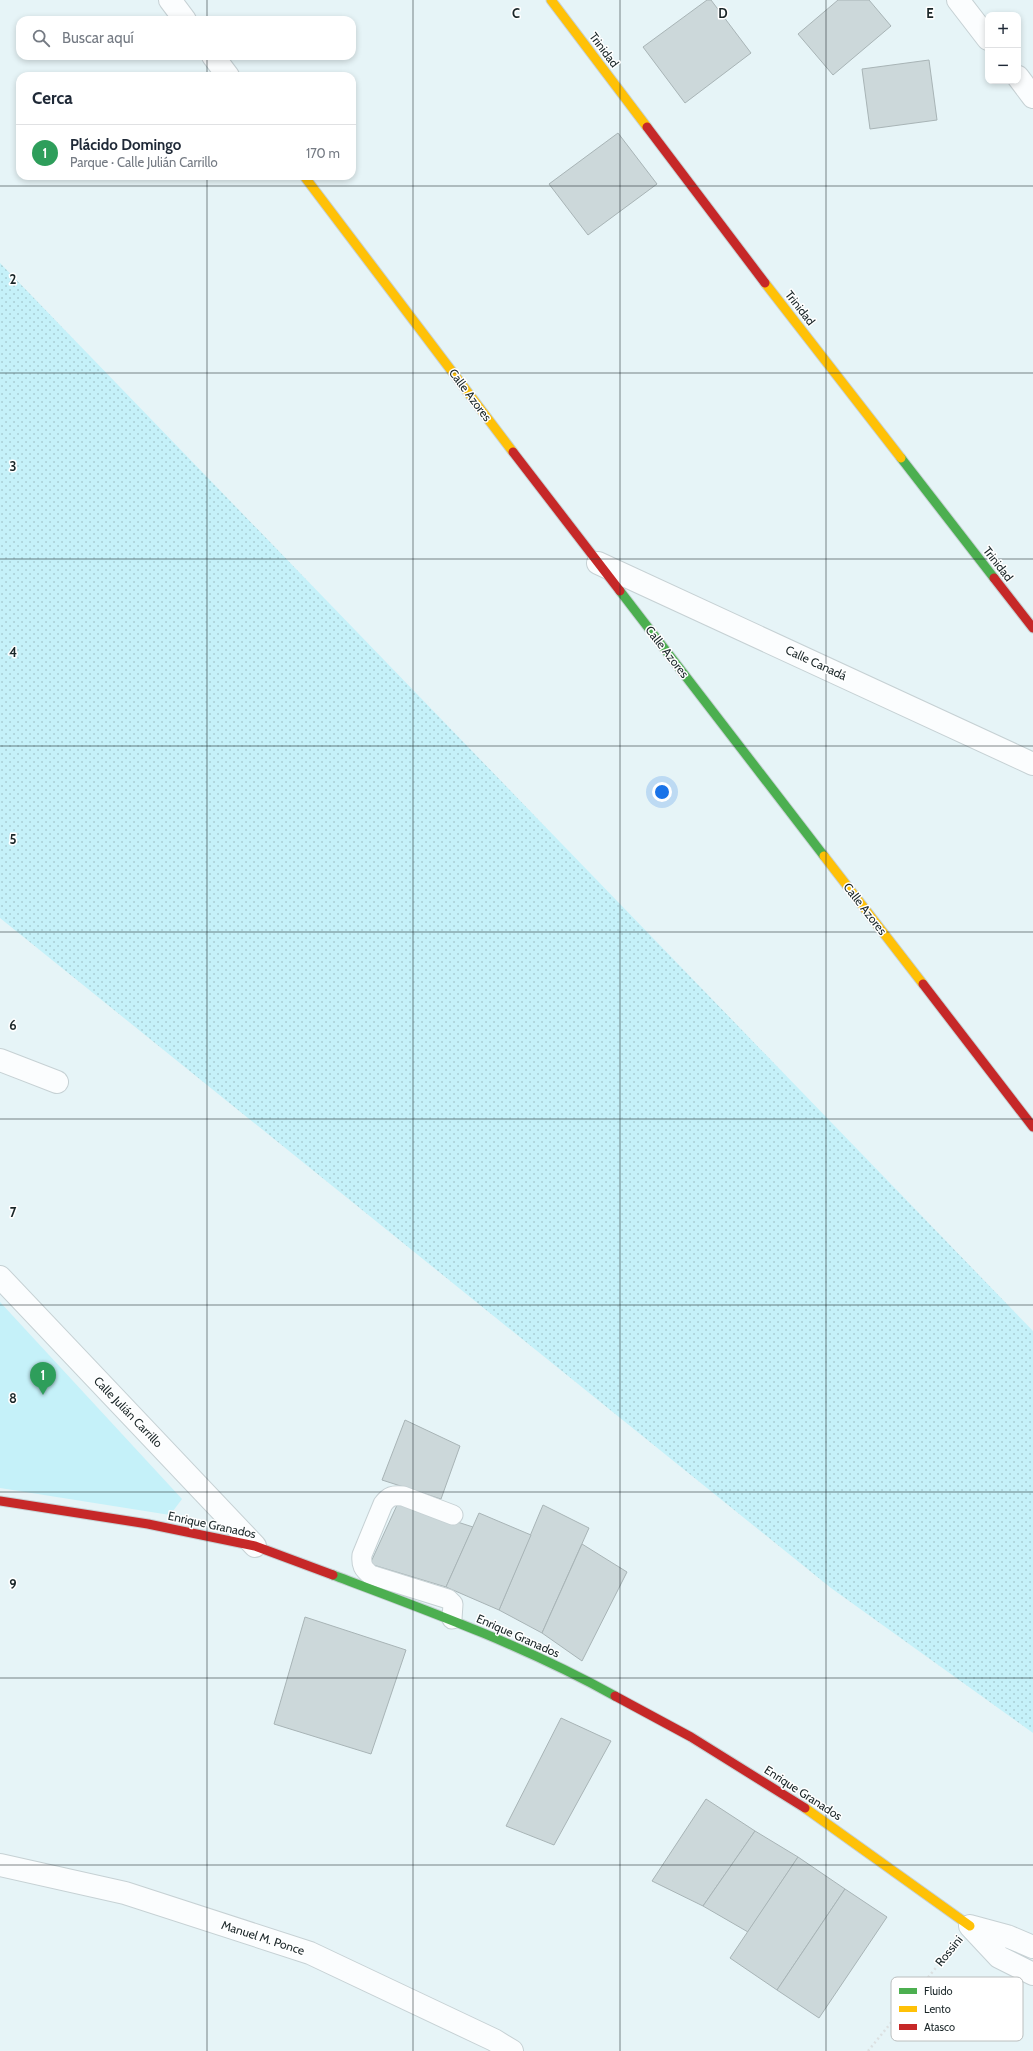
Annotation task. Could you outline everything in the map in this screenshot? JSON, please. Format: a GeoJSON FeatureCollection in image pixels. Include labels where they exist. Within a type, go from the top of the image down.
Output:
{"type":"FeatureCollection","features":[{"type":"Feature","properties":{"kind":"street"},"geometry":{"type":"LineString","coordinates":[[170,0],[182,16]]}},
{"type":"Feature","properties":{"kind":"street","name":"Trinidad"},"geometry":{"type":"LineString","coordinates":[[551,0],[755,270],[1033,628]]}},
{"type":"Feature","properties":{"kind":"street"},"geometry":{"type":"LineString","coordinates":[[958,0],[985,35]]}},
{"type":"Feature","properties":{"kind":"street"},"geometry":{"type":"LineString","coordinates":[[216,60],[225,72]]}},
{"type":"Feature","properties":{"kind":"street"},"geometry":{"type":"LineString","coordinates":[[1021,81],[1033,96]]}},
{"type":"Feature","properties":{"kind":"street","name":"Calle Azores"},"geometry":{"type":"LineString","coordinates":[[307,180],[598,563],[1033,1127]]}},
{"type":"Feature","properties":{"kind":"street","name":"Calle Canadá"},"geometry":{"type":"LineString","coordinates":[[598,563],[1033,764]]}},
{"type":"Feature","properties":{"kind":"street"},"geometry":{"type":"LineString","coordinates":[[0,1060],[57,1082]]}},
{"type":"Feature","properties":{"kind":"street","name":"Calle Julián Carrillo"},"geometry":{"type":"LineString","coordinates":[[0,1277],[255,1546]]}},
{"type":"Feature","properties":{"kind":"street","name":"Enrique Granados"},"geometry":{"type":"LineString","coordinates":[[0,1502],[148,1524],[255,1546],[452,1619],[576,1674],[691,1737],[823,1819],[970,1926]]}},
{"type":"Feature","properties":{"kind":"street","name":"Manuel M. Ponce"},"geometry":{"type":"LineString","coordinates":[[0,1864],[125,1893],[310,1953],[494,2040],[512,2051]]}},
{"type":"Feature","properties":{"kind":"street"},"geometry":{"type":"LineString","coordinates":[[970,1926],[1007,1936],[1033,1947]]}},
{"type":"Feature","properties":{"kind":"street"},"geometry":{"type":"LineString","coordinates":[[970,1926],[999,1957],[1033,1974]]}},
{"type":"Feature","properties":{"kind":"lane"},"geometry":{"type":"LineString","coordinates":[[452,1619],[453,1604],[448,1599],[371,1575],[364,1570],[362,1555],[383,1504],[388,1498],[395,1495],[403,1496],[453,1515]]}},
{"type":"Feature","properties":{"kind":"path","name":"Rossini"},"geometry":{"type":"LineString","coordinates":[[928,1977],[970,1926]]}},
{"type":"Feature","properties":{"kind":"path","name":"Rossini"},"geometry":{"type":"LineString","coordinates":[[868,2051],[891,2023]]}},
{"type":"Feature","properties":{"kind":"shaded area"},"geometry":{"type":"Polygon","coordinates":[[[0,263],[1033,1331],[1033,1733],[831,1588],[0,918],[0,263]]]}},
{"type":"Feature","properties":{"kind":"shaded area"},"geometry":{"type":"Polygon","coordinates":[[[0,1302],[182,1499],[170,1515],[0,1488],[0,1302]]]}},
{"type":"Feature","properties":{"kind":"building"},"geometry":{"type":"Polygon","coordinates":[[[707,0],[711,0],[751,53],[685,103],[643,47],[707,0]]]}},
{"type":"Feature","properties":{"kind":"building"},"geometry":{"type":"Polygon","coordinates":[[[838,0],[869,0],[891,26],[833,75],[798,34],[838,0]]]}},
{"type":"Feature","properties":{"kind":"building"},"geometry":{"type":"Polygon","coordinates":[[[929,60],[937,120],[870,129],[862,69],[929,60]]]}},
{"type":"Feature","properties":{"kind":"building"},"geometry":{"type":"Polygon","coordinates":[[[618,133],[657,184],[588,235],[549,184],[618,133]]]}},
{"type":"Feature","properties":{"kind":"building"},"geometry":{"type":"Polygon","coordinates":[[[405,1420],[460,1446],[441,1499],[382,1480],[405,1420]]]}},
{"type":"Feature","properties":{"kind":"building"},"geometry":{"type":"Polygon","coordinates":[[[398,1503],[473,1527],[446,1587],[370,1564],[398,1503]]]}},
{"type":"Feature","properties":{"kind":"building"},"geometry":{"type":"Polygon","coordinates":[[[543,1505],[589,1528],[542,1633],[499,1610],[543,1505]]]}},
{"type":"Feature","properties":{"kind":"building"},"geometry":{"type":"Polygon","coordinates":[[[479,1513],[531,1535],[499,1610],[446,1587],[479,1513]]]}},
{"type":"Feature","properties":{"kind":"building"},"geometry":{"type":"Polygon","coordinates":[[[582,1544],[627,1572],[582,1661],[542,1633],[582,1544]]]}},
{"type":"Feature","properties":{"kind":"building"},"geometry":{"type":"Polygon","coordinates":[[[305,1617],[406,1650],[371,1754],[274,1724],[305,1617]]]}},
{"type":"Feature","properties":{"kind":"building"},"geometry":{"type":"Polygon","coordinates":[[[561,1718],[611,1741],[554,1845],[506,1826],[561,1718]]]}},
{"type":"Feature","properties":{"kind":"building"},"geometry":{"type":"Polygon","coordinates":[[[706,1799],[755,1831],[703,1906],[652,1881],[706,1799]]]}},
{"type":"Feature","properties":{"kind":"building"},"geometry":{"type":"Polygon","coordinates":[[[755,1831],[798,1857],[748,1932],[703,1906],[755,1831]]]}},
{"type":"Feature","properties":{"kind":"building"},"geometry":{"type":"Polygon","coordinates":[[[798,1857],[845,1889],[777,1990],[730,1958],[798,1857]]]}},
{"type":"Feature","properties":{"kind":"building"},"geometry":{"type":"Polygon","coordinates":[[[845,1889],[887,1917],[819,2018],[777,1990],[845,1889]]]}},
{"type":"Feature","properties":{"kind":"traffic: fast"},"geometry":{"type":"LineString","coordinates":[[901,458],[994,578]]}},
{"type":"Feature","properties":{"kind":"traffic: fast"},"geometry":{"type":"LineString","coordinates":[[620,591],[824,856]]}},
{"type":"Feature","properties":{"kind":"traffic: fast"},"geometry":{"type":"LineString","coordinates":[[333,1575],[512,1645],[615,1696]]}},
{"type":"Feature","properties":{"kind":"traffic: slow"},"geometry":{"type":"LineString","coordinates":[[551,0],[647,127]]}},
{"type":"Feature","properties":{"kind":"traffic: slow"},"geometry":{"type":"LineString","coordinates":[[307,180],[513,452]]}},
{"type":"Feature","properties":{"kind":"traffic: slow"},"geometry":{"type":"LineString","coordinates":[[765,283],[901,458]]}},
{"type":"Feature","properties":{"kind":"traffic: slow"},"geometry":{"type":"LineString","coordinates":[[824,856],[923,984]]}},
{"type":"Feature","properties":{"kind":"traffic: slow"},"geometry":{"type":"LineString","coordinates":[[805,1808],[970,1926]]}},
{"type":"Feature","properties":{"kind":"traffic: jam"},"geometry":{"type":"LineString","coordinates":[[647,127],[765,283]]}},
{"type":"Feature","properties":{"kind":"traffic: jam"},"geometry":{"type":"LineString","coordinates":[[513,452],[620,591]]}},
{"type":"Feature","properties":{"kind":"traffic: jam"},"geometry":{"type":"LineString","coordinates":[[994,578],[1033,628]]}},
{"type":"Feature","properties":{"kind":"traffic: jam"},"geometry":{"type":"LineString","coordinates":[[923,984],[1033,1127]]}},
{"type":"Feature","properties":{"kind":"traffic: jam"},"geometry":{"type":"LineString","coordinates":[[0,1501],[148,1524],[255,1546],[333,1575]]}},
{"type":"Feature","properties":{"kind":"traffic: jam"},"geometry":{"type":"LineString","coordinates":[[615,1696],[691,1737],[805,1808]]}},
{"type":"Feature","properties":{"kind":"place","name":"Plácido Domingo"},"geometry":{"type":"Point","coordinates":[43,1395]}}]}
